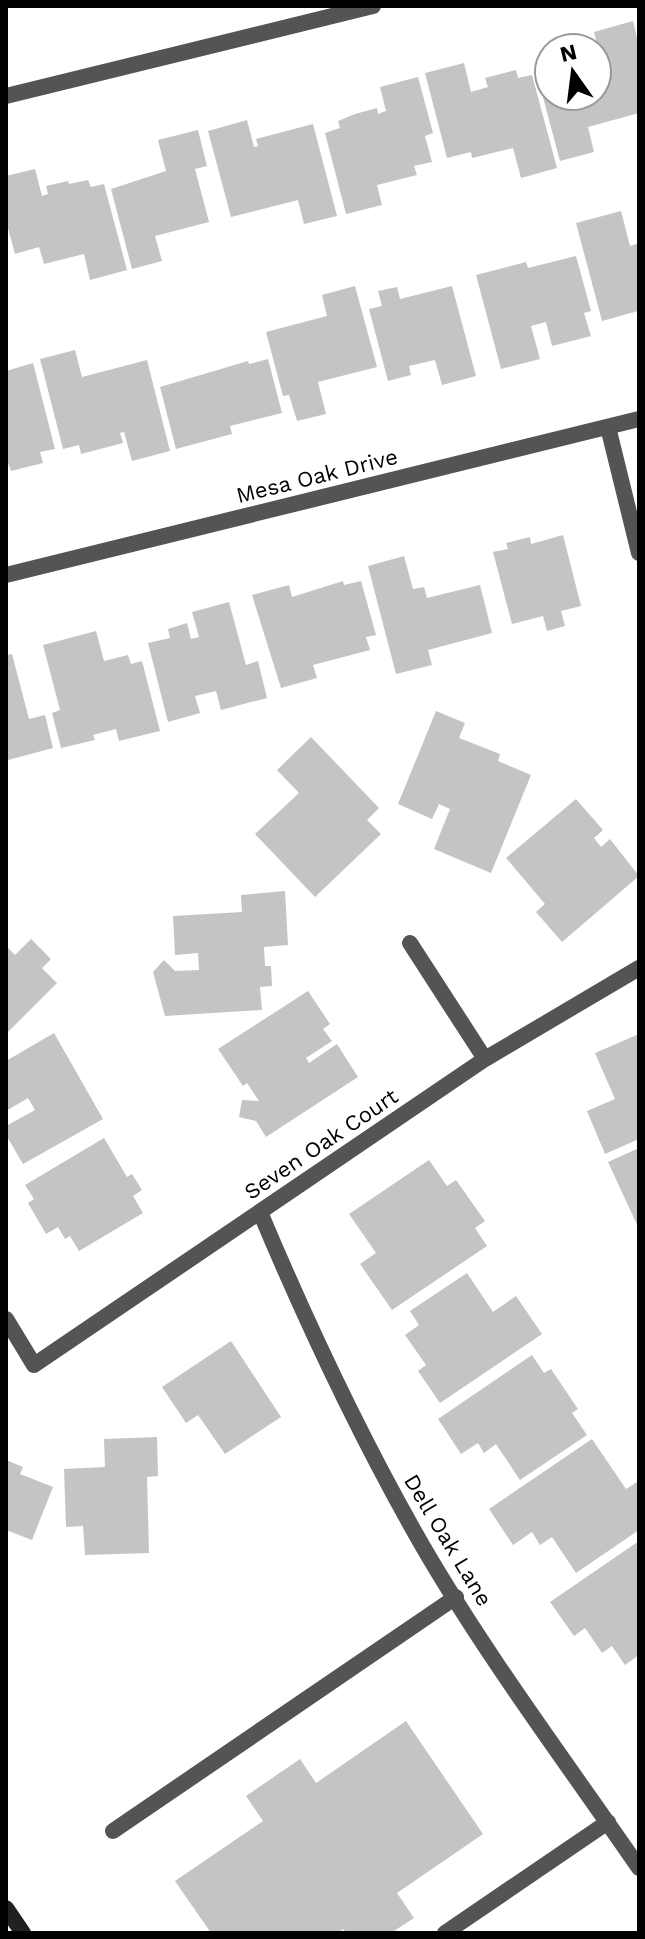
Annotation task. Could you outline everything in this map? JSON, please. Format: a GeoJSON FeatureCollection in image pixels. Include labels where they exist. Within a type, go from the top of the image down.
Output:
{"type":"FeatureCollection","features":[{"type":"Feature","properties":{"kind":"main road"},"geometry":{"type":"LineString","coordinates":[[6,1908],[23,1933]]}},
{"type":"Feature","properties":{"kind":"street"},"geometry":{"type":"LineString","coordinates":[[6,96],[373,6]]}},
{"type":"Feature","properties":{"kind":"street","name":"Mesa Oak Drive"},"geometry":{"type":"LineString","coordinates":[[6,575],[639,419]]}},
{"type":"Feature","properties":{"kind":"street"},"geometry":{"type":"LineString","coordinates":[[608,427],[639,553]]}},
{"type":"Feature","properties":{"kind":"street"},"geometry":{"type":"LineString","coordinates":[[410,943],[485,1059]]}},
{"type":"Feature","properties":{"kind":"street","name":"Seven Oak Court"},"geometry":{"type":"LineString","coordinates":[[6,1319],[34,1365],[485,1059],[639,968]]}},
{"type":"Feature","properties":{"kind":"street","name":"Dell Oak Lane"},"geometry":{"type":"LineString","coordinates":[[260,1212],[308,1327],[354,1423],[456,1597],[639,1868]]}},
{"type":"Feature","properties":{"kind":"street"},"geometry":{"type":"LineString","coordinates":[[113,1831],[456,1597]]}},
{"type":"Feature","properties":{"kind":"street"},"geometry":{"type":"LineString","coordinates":[[445,1933],[608,1822]]}},
{"type":"Feature","properties":{"kind":"building"},"geometry":{"type":"Polygon","coordinates":[[[633,21],[639,46],[639,113],[588,127],[594,152],[560,161],[547,112],[613,112],[613,32],[594,32],[633,21]]]}},
{"type":"Feature","properties":{"kind":"building"},"geometry":{"type":"Polygon","coordinates":[[[464,63],[471,92],[488,87],[485,78],[516,70],[518,78],[532,75],[533,112],[542,112],[557,168],[521,178],[513,148],[472,158],[471,152],[447,158],[425,73],[464,63]]]}},
{"type":"Feature","properties":{"kind":"building"},"geometry":{"type":"Polygon","coordinates":[[[418,77],[433,133],[425,136],[432,162],[414,166],[417,175],[377,185],[382,205],[346,214],[325,133],[340,128],[338,121],[355,114],[377,108],[378,114],[386,111],[380,87],[418,77]]]}},
{"type":"Feature","properties":{"kind":"building"},"geometry":{"type":"Polygon","coordinates":[[[247,120],[254,147],[258,146],[256,139],[313,124],[337,216],[304,224],[298,200],[231,217],[208,131],[247,120]]]}},
{"type":"Feature","properties":{"kind":"building"},"geometry":{"type":"Polygon","coordinates":[[[198,130],[207,166],[195,169],[209,222],[155,236],[162,261],[132,269],[111,189],[166,171],[158,140],[198,130]]]}},
{"type":"Feature","properties":{"kind":"building"},"geometry":{"type":"Polygon","coordinates":[[[35,169],[42,196],[48,194],[46,186],[68,181],[69,184],[88,180],[91,187],[104,184],[127,270],[90,280],[84,254],[44,264],[39,247],[15,254],[6,221],[6,176],[35,169]]]}},
{"type":"Feature","properties":{"kind":"building"},"geometry":{"type":"Polygon","coordinates":[[[621,211],[630,246],[639,243],[638,311],[602,321],[576,223],[621,211]]]}},
{"type":"Feature","properties":{"kind":"building"},"geometry":{"type":"Polygon","coordinates":[[[576,256],[591,311],[584,313],[591,336],[552,346],[546,322],[531,326],[540,359],[501,369],[476,275],[526,262],[528,268],[576,256]]]}},
{"type":"Feature","properties":{"kind":"building"},"geometry":{"type":"Polygon","coordinates":[[[355,286],[377,367],[318,382],[326,414],[297,421],[289,395],[283,396],[266,332],[327,316],[322,295],[355,286]]]}},
{"type":"Feature","properties":{"kind":"building"},"geometry":{"type":"Polygon","coordinates":[[[452,286],[476,376],[442,385],[435,360],[409,366],[411,375],[388,381],[369,309],[382,306],[378,291],[397,287],[400,299],[452,286]]]}},
{"type":"Feature","properties":{"kind":"building"},"geometry":{"type":"Polygon","coordinates":[[[75,350],[82,377],[147,360],[170,451],[132,461],[124,432],[120,433],[123,443],[81,454],[79,445],[63,449],[40,359],[75,350]]]}},
{"type":"Feature","properties":{"kind":"building"},"geometry":{"type":"Polygon","coordinates":[[[268,359],[282,413],[230,426],[232,434],[176,449],[160,387],[248,361],[249,364],[268,359]]]}},
{"type":"Feature","properties":{"kind":"building"},"geometry":{"type":"Polygon","coordinates":[[[33,363],[55,449],[40,452],[43,463],[11,471],[6,457],[6,371],[33,363]]]}},
{"type":"Feature","properties":{"kind":"building"},"geometry":{"type":"Polygon","coordinates":[[[563,535],[581,606],[561,611],[565,626],[547,631],[543,616],[512,624],[493,552],[508,549],[506,543],[530,537],[531,544],[563,535]]]}},
{"type":"Feature","properties":{"kind":"building"},"geometry":{"type":"Polygon","coordinates":[[[404,556],[413,589],[424,587],[427,598],[480,585],[492,633],[428,650],[432,665],[396,674],[368,566],[404,556]]]}},
{"type":"Feature","properties":{"kind":"building"},"geometry":{"type":"Polygon","coordinates":[[[343,581],[344,585],[361,581],[376,635],[366,637],[370,650],[313,665],[317,678],[281,688],[252,595],[289,585],[292,597],[343,581]]]}},
{"type":"Feature","properties":{"kind":"building"},"geometry":{"type":"Polygon","coordinates":[[[229,602],[246,665],[258,661],[267,698],[221,710],[216,691],[195,696],[200,713],[168,722],[148,643],[170,638],[168,629],[187,623],[191,639],[199,637],[192,612],[229,602]]]}},
{"type":"Feature","properties":{"kind":"building"},"geometry":{"type":"Polygon","coordinates":[[[96,631],[104,661],[128,655],[131,664],[142,661],[160,731],[119,741],[116,729],[93,735],[95,740],[61,748],[52,713],[60,710],[43,645],[96,631]]]}},
{"type":"Feature","properties":{"kind":"building"},"geometry":{"type":"Polygon","coordinates":[[[12,654],[29,719],[45,715],[53,748],[8,760],[6,655],[12,654]]]}},
{"type":"Feature","properties":{"kind":"building"},"geometry":{"type":"Polygon","coordinates":[[[436,711],[465,723],[459,738],[500,754],[498,761],[531,775],[491,873],[434,849],[450,809],[439,804],[432,819],[398,804],[436,711]]]}},
{"type":"Feature","properties":{"kind":"building"},"geometry":{"type":"Polygon","coordinates":[[[311,737],[379,808],[367,820],[381,834],[315,897],[255,834],[299,793],[277,770],[311,737]]]}},
{"type":"Feature","properties":{"kind":"building"},"geometry":{"type":"Polygon","coordinates":[[[576,799],[603,830],[594,838],[601,847],[610,839],[639,876],[562,942],[536,912],[545,904],[506,858],[576,799]]]}},
{"type":"Feature","properties":{"kind":"building"},"geometry":{"type":"Polygon","coordinates":[[[285,891],[288,945],[264,947],[265,966],[271,966],[272,986],[260,987],[262,1010],[165,1016],[153,972],[164,960],[175,971],[199,970],[198,953],[175,955],[173,916],[242,912],[241,895],[285,891]]]}},
{"type":"Feature","properties":{"kind":"building"},"geometry":{"type":"Polygon","coordinates":[[[31,939],[51,959],[42,968],[57,983],[8,1032],[6,946],[15,955],[31,939]]]}},
{"type":"Feature","properties":{"kind":"building"},"geometry":{"type":"Polygon","coordinates":[[[308,991],[330,1024],[323,1029],[332,1041],[306,1058],[309,1063],[337,1044],[358,1077],[266,1137],[256,1121],[239,1117],[242,1100],[259,1101],[247,1083],[243,1086],[218,1049],[308,991]]]}},
{"type":"Feature","properties":{"kind":"building"},"geometry":{"type":"Polygon","coordinates":[[[54,1033],[103,1119],[23,1164],[6,1135],[6,1126],[35,1110],[28,1098],[6,1111],[6,1061],[54,1033]]]}},
{"type":"Feature","properties":{"kind":"building"},"geometry":{"type":"Polygon","coordinates":[[[639,1034],[639,1139],[605,1154],[587,1111],[615,1099],[595,1053],[639,1034]]]}},
{"type":"Feature","properties":{"kind":"building"},"geometry":{"type":"Polygon","coordinates":[[[104,1138],[127,1177],[132,1174],[142,1190],[133,1196],[143,1213],[79,1251],[70,1236],[65,1239],[58,1227],[46,1234],[28,1203],[34,1199],[25,1185],[104,1138]]]}},
{"type":"Feature","properties":{"kind":"building"},"geometry":{"type":"Polygon","coordinates":[[[639,1148],[639,1229],[608,1162],[639,1148]]]}},
{"type":"Feature","properties":{"kind":"building"},"geometry":{"type":"Polygon","coordinates":[[[429,1160],[447,1186],[456,1180],[485,1221],[475,1228],[487,1246],[392,1310],[360,1264],[376,1253],[349,1214],[429,1160]]]}},
{"type":"Feature","properties":{"kind":"building"},"geometry":{"type":"Polygon","coordinates":[[[467,1273],[493,1312],[516,1296],[542,1334],[440,1403],[418,1371],[426,1365],[405,1335],[419,1325],[410,1311],[467,1273]]]}},
{"type":"Feature","properties":{"kind":"building"},"geometry":{"type":"Polygon","coordinates":[[[231,1341],[281,1417],[225,1454],[198,1415],[186,1423],[162,1387],[231,1341]]]}},
{"type":"Feature","properties":{"kind":"building"},"geometry":{"type":"Polygon","coordinates":[[[532,1355],[544,1373],[551,1369],[578,1409],[572,1413],[587,1435],[520,1480],[496,1444],[484,1453],[478,1443],[461,1454],[438,1419],[532,1355]]]}},
{"type":"Feature","properties":{"kind":"building"},"geometry":{"type":"Polygon","coordinates":[[[157,1437],[158,1476],[147,1477],[149,1553],[85,1555],[83,1526],[66,1527],[64,1469],[105,1467],[104,1439],[157,1437]]]}},
{"type":"Feature","properties":{"kind":"building"},"geometry":{"type":"Polygon","coordinates":[[[592,1439],[626,1489],[637,1482],[639,1485],[639,1530],[576,1573],[552,1537],[540,1545],[532,1532],[513,1545],[489,1509],[592,1439]]]}},
{"type":"Feature","properties":{"kind":"building"},"geometry":{"type":"Polygon","coordinates":[[[6,1460],[23,1467],[20,1474],[53,1487],[32,1540],[6,1530],[6,1460]]]}},
{"type":"Feature","properties":{"kind":"building"},"geometry":{"type":"Polygon","coordinates":[[[639,1541],[639,1655],[625,1665],[612,1646],[602,1653],[585,1628],[574,1636],[550,1602],[639,1541]]]}},
{"type":"Feature","properties":{"kind":"building"},"geometry":{"type":"Polygon","coordinates":[[[406,1721],[483,1834],[397,1893],[414,1918],[391,1933],[346,1933],[343,1929],[338,1933],[211,1933],[175,1881],[263,1821],[246,1796],[300,1759],[316,1783],[406,1721]]]}}]}
